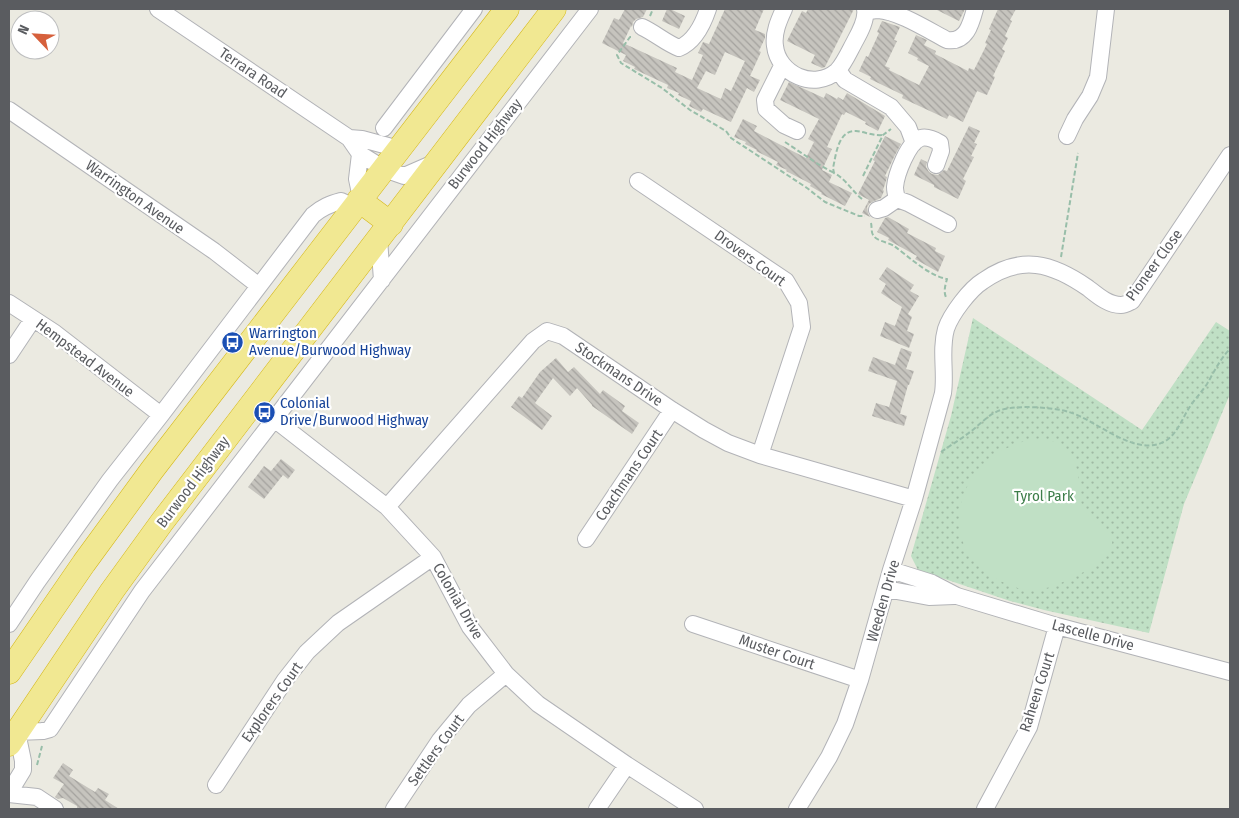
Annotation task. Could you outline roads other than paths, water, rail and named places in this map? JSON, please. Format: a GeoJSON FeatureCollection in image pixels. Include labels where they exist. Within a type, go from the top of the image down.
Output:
{"type":"FeatureCollection","features":[{"type":"Feature","properties":{"kind":"highway"},"geometry":{"type":"LineString","coordinates":[[9,672],[84,563],[152,470],[506,9]]}},
{"type":"Feature","properties":{"kind":"highway","name":"Burwood Highway"},"geometry":{"type":"LineString","coordinates":[[13,738],[112,591],[162,522],[554,9]]}},
{"type":"Feature","properties":{"kind":"highway"},"geometry":{"type":"LineString","coordinates":[[358,202],[385,232]]}},
{"type":"Feature","properties":{"kind":"street","name":"Terrara Road"},"geometry":{"type":"LineString","coordinates":[[158,9],[349,138],[360,154],[384,168],[404,176],[438,161]]}},
{"type":"Feature","properties":{"kind":"street"},"geometry":{"type":"LineString","coordinates":[[384,128],[474,9]]}},
{"type":"Feature","properties":{"kind":"street","name":"Burwood Highway"},"geometry":{"type":"LineString","coordinates":[[13,738],[50,729],[142,591],[590,9]]}},
{"type":"Feature","properties":{"kind":"street"},"geometry":{"type":"LineString","coordinates":[[642,27],[679,48],[694,36],[708,9]]}},
{"type":"Feature","properties":{"kind":"street"},"geometry":{"type":"LineString","coordinates":[[784,9],[777,26],[774,44],[777,58],[782,66],[804,79],[830,76],[838,70],[861,30],[866,10],[889,12],[947,40],[954,41],[961,37],[970,26],[975,9]]}},
{"type":"Feature","properties":{"kind":"street"},"geometry":{"type":"LineString","coordinates":[[1067,136],[1075,119],[1090,96],[1098,77],[1106,9]]}},
{"type":"Feature","properties":{"kind":"street"},"geometry":{"type":"LineString","coordinates":[[782,66],[765,100],[766,108],[790,133]]}},
{"type":"Feature","properties":{"kind":"street"},"geometry":{"type":"LineString","coordinates":[[838,70],[845,80],[892,107],[908,127],[914,143]]}},
{"type":"Feature","properties":{"kind":"street"},"geometry":{"type":"LineString","coordinates":[[404,102],[405,141]]}},
{"type":"Feature","properties":{"kind":"street","name":"Warrington Avenue"},"geometry":{"type":"LineString","coordinates":[[9,110],[214,251],[259,286]]}},
{"type":"Feature","properties":{"kind":"street","name":"Terrara Road"},"geometry":{"type":"LineString","coordinates":[[349,138],[405,141]]}},
{"type":"Feature","properties":{"kind":"street"},"geometry":{"type":"LineString","coordinates":[[897,199],[895,187],[898,172],[914,143],[922,138],[933,139],[940,143],[941,151],[936,165]]}},
{"type":"Feature","properties":{"kind":"street"},"geometry":{"type":"LineString","coordinates":[[9,624],[110,480],[310,220],[319,210],[326,206],[341,201],[358,202],[357,179],[360,154]]}},
{"type":"Feature","properties":{"kind":"street","name":"Pioneer Close"},"geometry":{"type":"LineString","coordinates":[[970,293],[976,285],[1002,269],[1014,265],[1036,264],[1061,271],[1107,301],[1121,305],[1132,301],[1230,155]]}},
{"type":"Feature","properties":{"kind":"street","name":"Drovers Court"},"geometry":{"type":"LineString","coordinates":[[638,181],[786,281],[799,303],[802,327],[760,455]]}},
{"type":"Feature","properties":{"kind":"street"},"geometry":{"type":"LineString","coordinates":[[877,210],[884,208],[897,199]]}},
{"type":"Feature","properties":{"kind":"street"},"geometry":{"type":"LineString","coordinates":[[897,199],[948,224]]}},
{"type":"Feature","properties":{"kind":"street"},"geometry":{"type":"LineString","coordinates":[[382,280],[385,232]]}},
{"type":"Feature","properties":{"kind":"street","name":"Weeden Drive"},"geometry":{"type":"LineString","coordinates":[[797,809],[829,757],[845,724],[860,680],[891,570],[914,499],[943,393],[945,382],[943,347],[947,328],[950,320],[970,293]]}},
{"type":"Feature","properties":{"kind":"street","name":"Hempstead Avenue"},"geometry":{"type":"LineString","coordinates":[[9,302],[55,333],[161,415]]}},
{"type":"Feature","properties":{"kind":"street"},"geometry":{"type":"LineString","coordinates":[[9,355],[33,319]]}},
{"type":"Feature","properties":{"kind":"street","name":"Stockmans Drive"},"geometry":{"type":"LineString","coordinates":[[387,507],[533,342],[547,331],[563,336],[672,410],[728,443],[760,455],[914,499]]}},
{"type":"Feature","properties":{"kind":"street","name":"Coachmans Court"},"geometry":{"type":"LineString","coordinates":[[586,539],[672,410]]}},
{"type":"Feature","properties":{"kind":"street","name":"Colonial Drive"},"geometry":{"type":"LineString","coordinates":[[274,419],[387,507],[433,557],[470,627],[506,674],[538,704],[695,809]]}},
{"type":"Feature","properties":{"kind":"street","name":"Explorers Court"},"geometry":{"type":"LineString","coordinates":[[216,785],[285,680],[307,652],[338,623],[433,557]]}},
{"type":"Feature","properties":{"kind":"street","name":"Lascelle Drive"},"geometry":{"type":"LineString","coordinates":[[891,570],[932,583],[957,596],[1057,626],[1229,666]]}},
{"type":"Feature","properties":{"kind":"street","name":"Lascelle Drive"},"geometry":{"type":"LineString","coordinates":[[886,589],[929,597],[957,596]]}},
{"type":"Feature","properties":{"kind":"street"},"geometry":{"type":"LineString","coordinates":[[112,591],[142,591]]}},
{"type":"Feature","properties":{"kind":"street","name":"Muster Court"},"geometry":{"type":"LineString","coordinates":[[693,624],[860,680]]}},
{"type":"Feature","properties":{"kind":"street","name":"Raheen Court"},"geometry":{"type":"LineString","coordinates":[[985,809],[1029,727],[1057,626]]}},
{"type":"Feature","properties":{"kind":"street","name":"Settlers Court"},"geometry":{"type":"LineString","coordinates":[[394,809],[440,740],[470,705],[506,674]]}},
{"type":"Feature","properties":{"kind":"street"},"geometry":{"type":"LineString","coordinates":[[13,738],[23,761],[23,770],[37,797]]}},
{"type":"Feature","properties":{"kind":"street"},"geometry":{"type":"LineString","coordinates":[[597,809],[627,765]]}},
{"type":"Feature","properties":{"kind":"street"},"geometry":{"type":"LineString","coordinates":[[23,770],[9,794],[37,797],[55,809]]}},
{"type":"Feature","properties":{"kind":"place","name":"Warrington Avenue/Burwood Highway"},"geometry":{"type":"Point","coordinates":[233,342]}},
{"type":"Feature","properties":{"kind":"place","name":"Colonial Drive/Burwood Highway"},"geometry":{"type":"Point","coordinates":[264,412]}},
{"type":"Feature","properties":{"kind":"park label","name":"Tyrol Park"},"geometry":{"type":"Point","coordinates":[1044,496]}}]}
